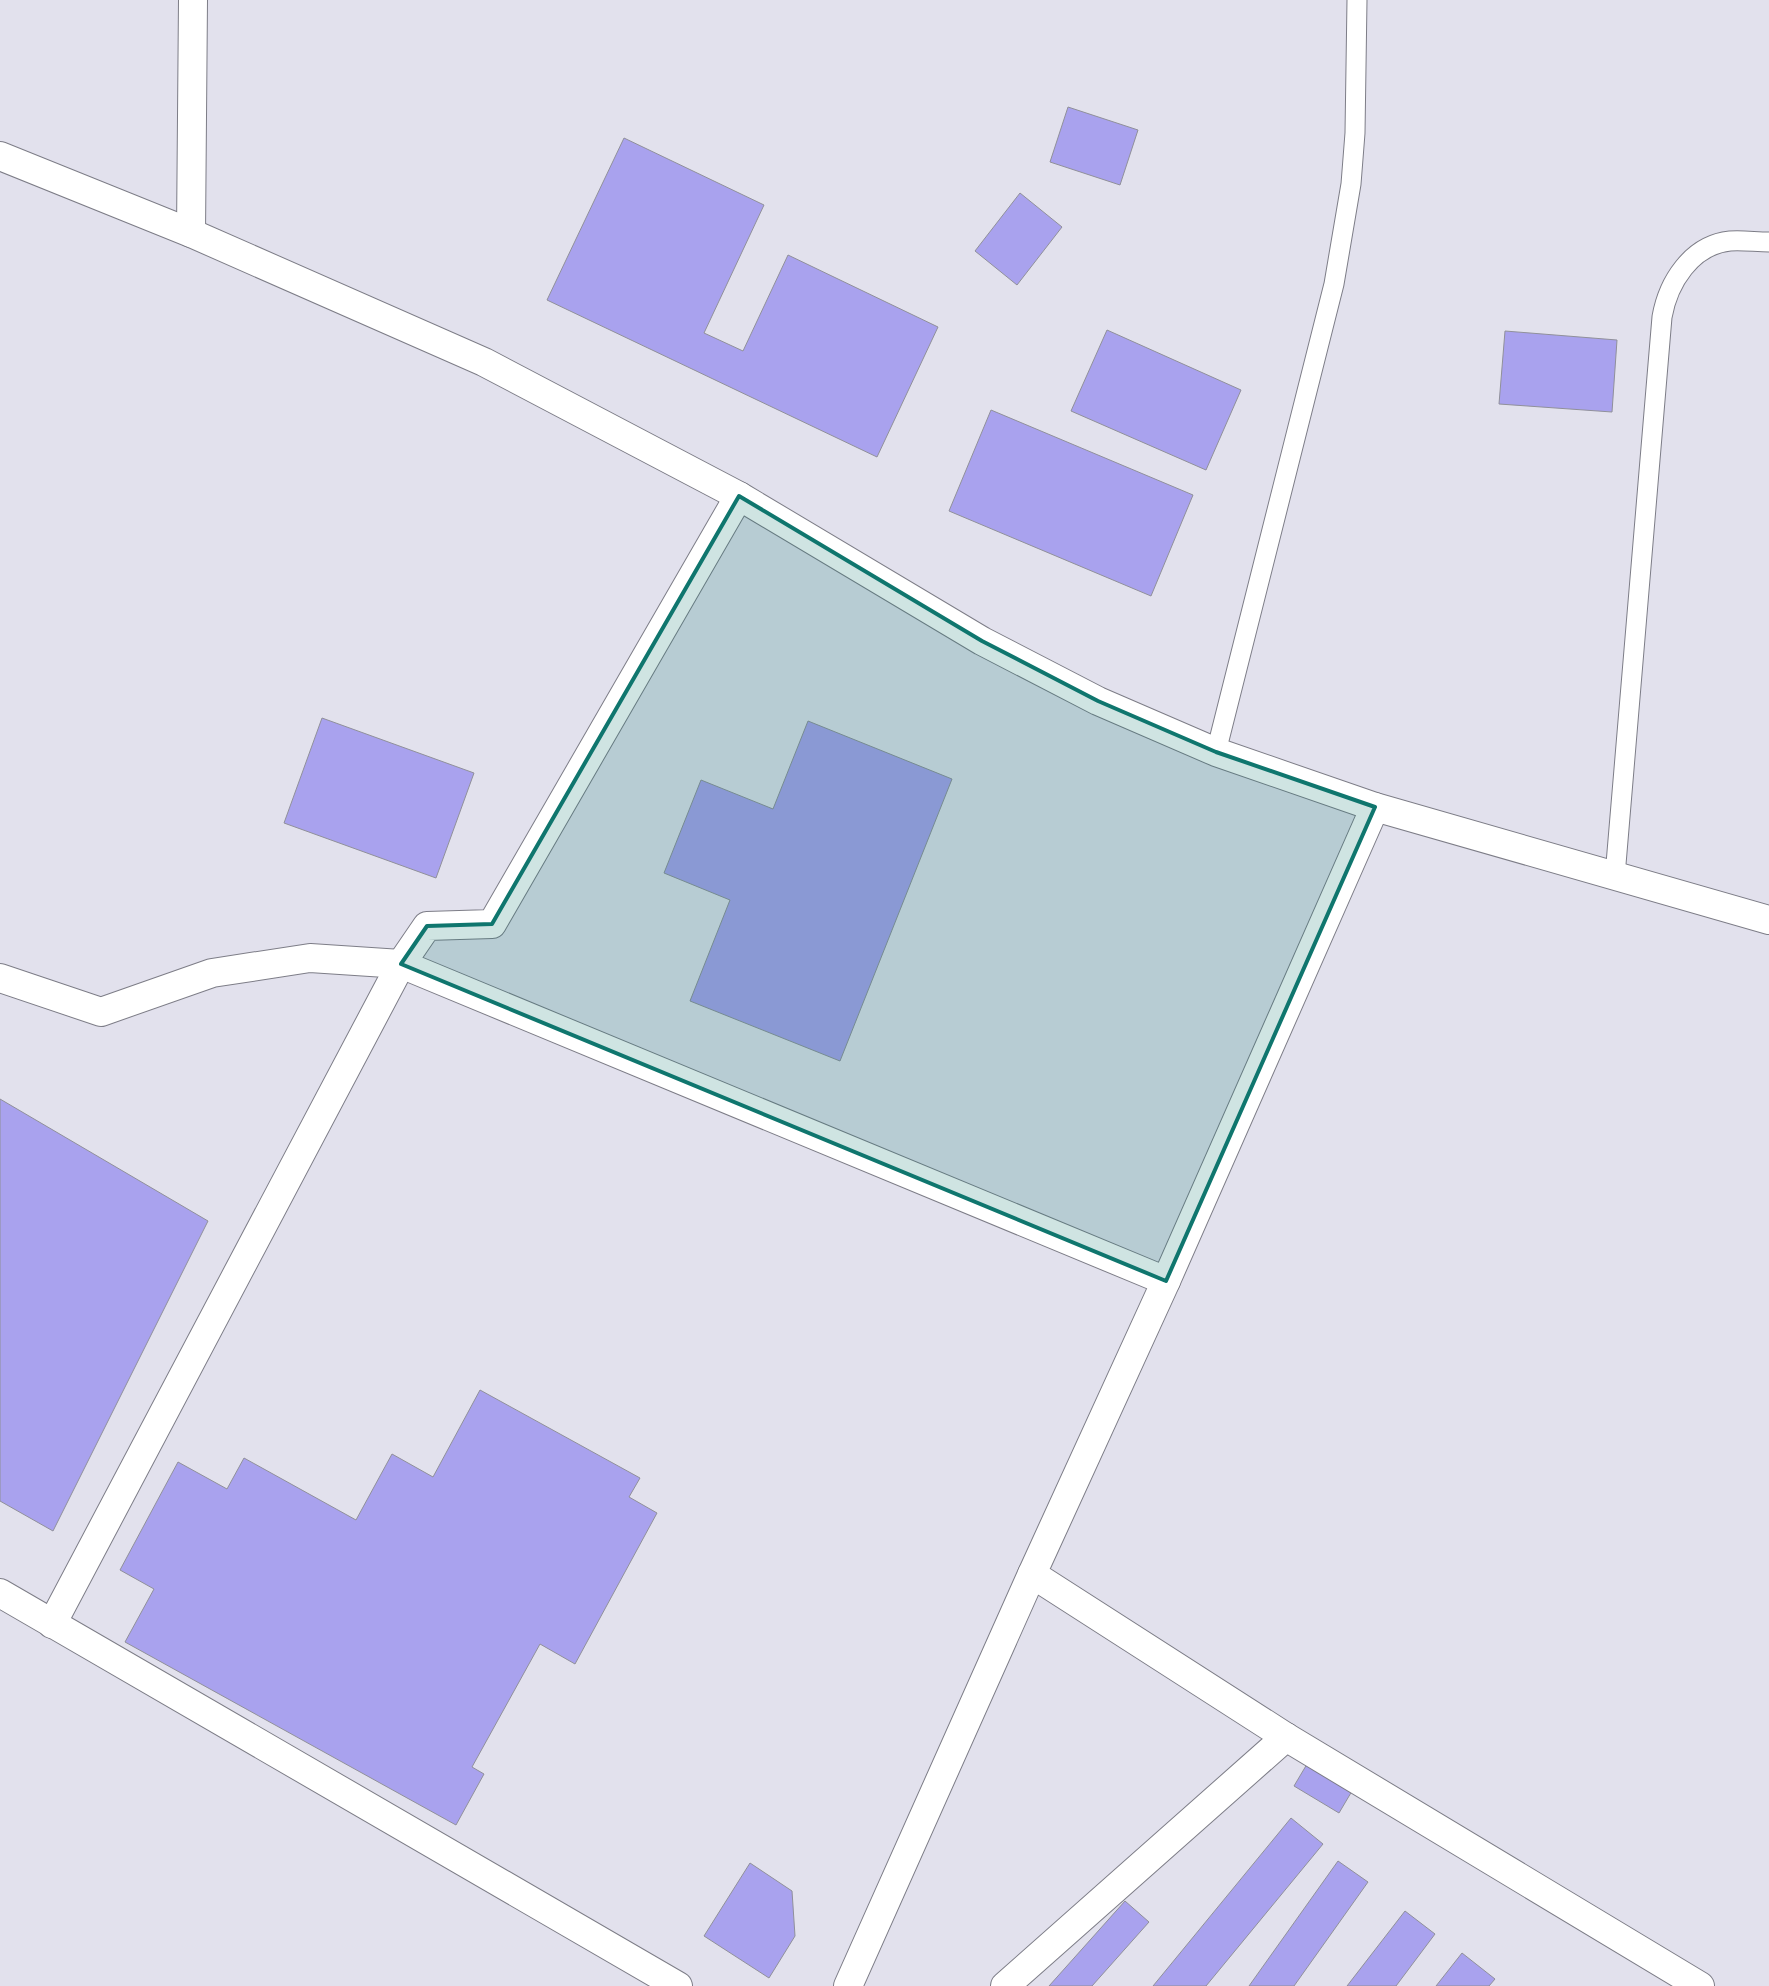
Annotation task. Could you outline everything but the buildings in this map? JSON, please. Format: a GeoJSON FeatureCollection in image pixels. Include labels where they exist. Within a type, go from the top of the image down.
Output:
{"type":"FeatureCollection","features":[{"type":"Feature","properties":{"kind":"street"},"geometry":{"type":"LineString","coordinates":[[192,234],[193,0]]}},
{"type":"Feature","properties":{"kind":"street"},"geometry":{"type":"LineString","coordinates":[[0,156],[192,234],[484,362],[738,496],[982,641],[1098,701],[1216,752],[1375,807],[1769,920]]}},
{"type":"Feature","properties":{"kind":"street"},"geometry":{"type":"LineString","coordinates":[[52,1624],[401,964],[427,926],[492,924],[738,496]]}},
{"type":"Feature","properties":{"kind":"street"},"geometry":{"type":"LineString","coordinates":[[848,1986],[1032,1574],[1166,1281],[1375,807]]}},
{"type":"Feature","properties":{"kind":"street"},"geometry":{"type":"LineString","coordinates":[[0,978],[101,1012],[212,973],[310,958],[401,964],[1166,1281]]}},
{"type":"Feature","properties":{"kind":"street"},"geometry":{"type":"LineString","coordinates":[[1032,1574],[1286,1737],[1700,1986]]}},
{"type":"Feature","properties":{"kind":"street"},"geometry":{"type":"LineString","coordinates":[[0,1593],[673,1985]]}},
{"type":"Feature","properties":{"kind":"street"},"geometry":{"type":"LineString","coordinates":[[1005,1986],[1286,1737]]}},
{"type":"Feature","properties":{"kind":"lane"},"geometry":{"type":"LineString","coordinates":[[1216,752],[1334,284],[1344,234],[1355,134],[1357,0]]}},
{"type":"Feature","properties":{"kind":"lane"},"geometry":{"type":"LineString","coordinates":[[1615,876],[1661,327],[1665,300],[1671,285],[1681,270],[1710,247],[1729,241],[1769,242]]}},
{"type":"Feature","properties":{"kind":"highlighted area"},"geometry":{"type":"Polygon","coordinates":[[[739,496],[982,641],[1098,701],[1216,752],[1375,807],[1166,1281],[401,964],[427,926],[492,924],[739,496]]]}}]}
